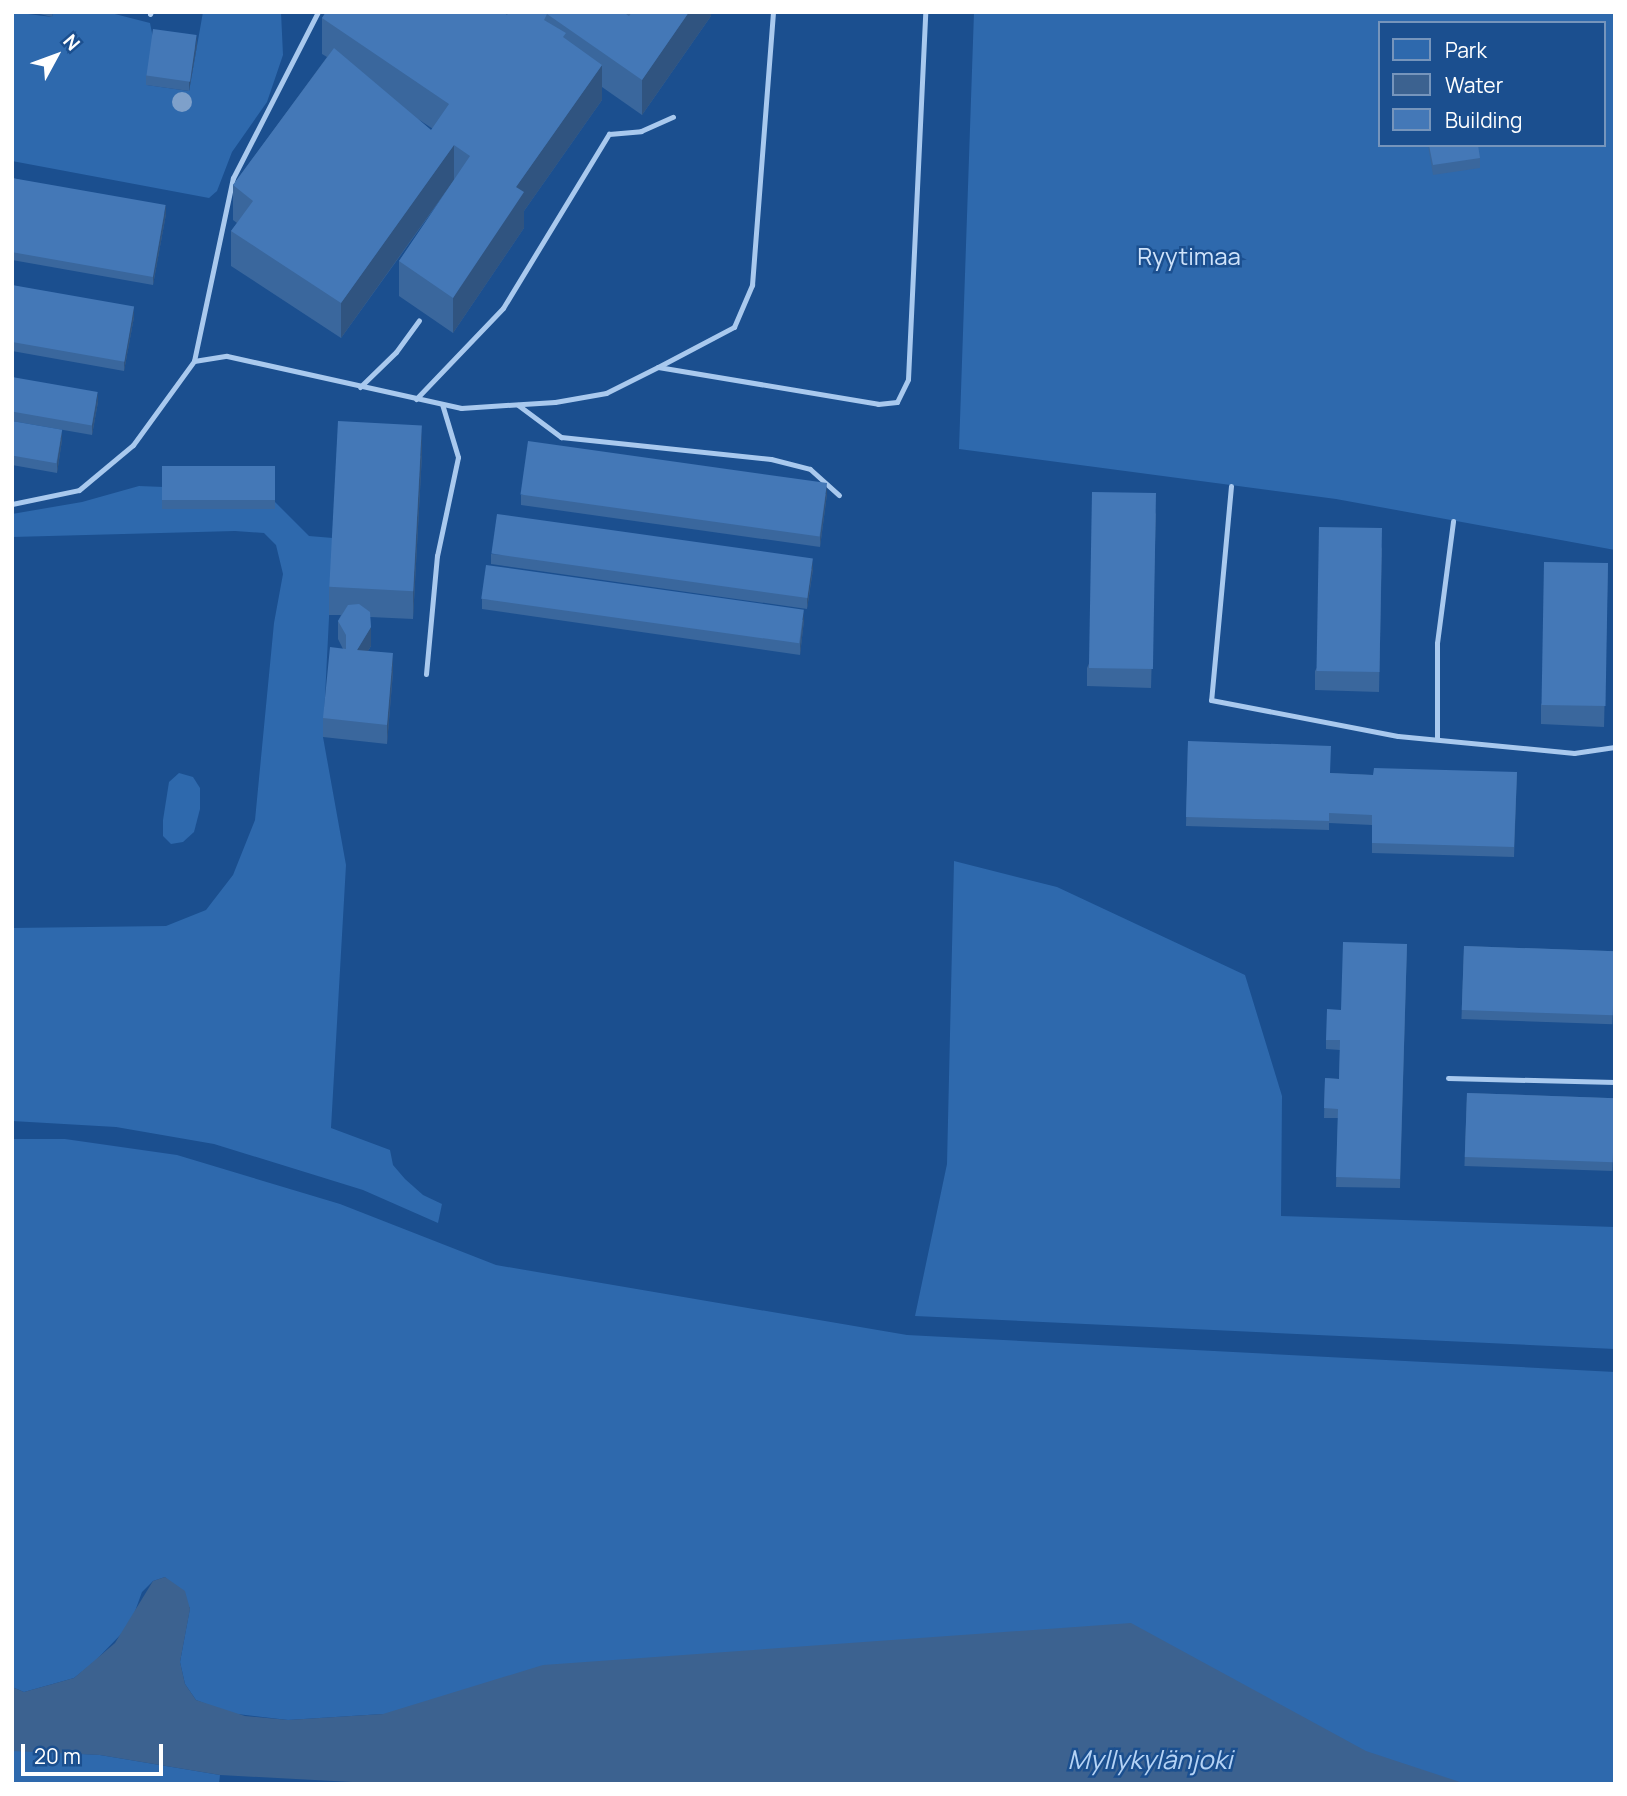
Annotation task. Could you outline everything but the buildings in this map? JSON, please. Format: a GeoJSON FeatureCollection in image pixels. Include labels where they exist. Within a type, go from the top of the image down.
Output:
{"type":"FeatureCollection","features":[{"type":"Feature","properties":{"kind":"lane"},"geometry":{"type":"LineString","coordinates":[[12,504],[79,490],[134,445],[194,361],[233,178],[318,12]]}},
{"type":"Feature","properties":{"kind":"lane"},"geometry":{"type":"LineString","coordinates":[[194,361],[227,356],[461,408],[518,405],[606,393],[734,327],[752,285],[773,12]]}},
{"type":"Feature","properties":{"kind":"lane"},"geometry":{"type":"LineString","coordinates":[[657,367],[878,404],[897,402],[908,379],[925,12]]}},
{"type":"Feature","properties":{"kind":"lane"},"geometry":{"type":"LineString","coordinates":[[416,399],[503,308],[609,134],[641,131],[673,117]]}},
{"type":"Feature","properties":{"kind":"lane"},"geometry":{"type":"LineString","coordinates":[[360,387],[396,352],[419,320]]}},
{"type":"Feature","properties":{"kind":"lane"},"geometry":{"type":"LineString","coordinates":[[426,674],[437,556],[458,457],[442,404]]}},
{"type":"Feature","properties":{"kind":"lane"},"geometry":{"type":"LineString","coordinates":[[518,405],[561,437],[771,459],[810,469],[839,495]]}},
{"type":"Feature","properties":{"kind":"lane"},"geometry":{"type":"LineString","coordinates":[[1231,486],[1211,700],[1437,739],[1574,753],[1615,747]]}},
{"type":"Feature","properties":{"kind":"lane"},"geometry":{"type":"LineString","coordinates":[[1437,739],[1437,643],[1453,521]]}},
{"type":"Feature","properties":{"kind":"lane"},"geometry":{"type":"LineString","coordinates":[[1448,1078],[1615,1082]]}},
{"type":"Feature","properties":{"kind":"green space"},"geometry":{"type":"Polygon","coordinates":[[[12,12],[52,17],[53,12],[107,12],[150,23],[153,38],[147,85],[189,91],[203,12],[281,12],[283,55],[267,102],[232,152],[217,191],[209,198],[12,161],[12,12]]]}},
{"type":"Feature","properties":{"kind":"green space","name":"Ryytimaa"},"geometry":{"type":"Polygon","coordinates":[[[974,12],[1615,12],[1615,550],[1336,499],[959,449],[974,12]]]}},
{"type":"Feature","properties":{"kind":"green space"},"geometry":{"type":"Polygon","coordinates":[[[139,486],[264,491],[309,536],[333,538],[323,737],[346,865],[331,1128],[390,1150],[393,1165],[405,1179],[423,1195],[442,1204],[438,1223],[363,1190],[214,1144],[116,1127],[12,1121],[12,928],[166,926],[206,910],[233,875],[255,820],[274,623],[283,574],[276,545],[264,533],[235,531],[12,537],[12,514],[82,502],[139,486]]]}},
{"type":"Feature","properties":{"kind":"green space"},"geometry":{"type":"Polygon","coordinates":[[[179,773],[193,777],[200,788],[200,809],[194,832],[183,842],[171,844],[163,836],[163,820],[169,782],[179,773]]]}},
{"type":"Feature","properties":{"kind":"green space"},"geometry":{"type":"Polygon","coordinates":[[[954,861],[1057,887],[1245,975],[1282,1096],[1281,1216],[1615,1227],[1615,1349],[915,1316],[947,1164],[954,861]]]}},
{"type":"Feature","properties":{"kind":"green space"},"geometry":{"type":"Polygon","coordinates":[[[12,1139],[65,1139],[177,1155],[340,1204],[496,1265],[907,1335],[1615,1372],[1615,1784],[402,1784],[383,1714],[288,1720],[229,1713],[196,1700],[185,1684],[180,1662],[190,1608],[165,1577],[153,1581],[142,1592],[130,1625],[94,1662],[74,1678],[24,1692],[12,1687],[12,1139]]]}},
{"type":"Feature","properties":{"kind":"green space"},"geometry":{"type":"Polygon","coordinates":[[[12,1750],[100,1755],[220,1775],[219,1784],[12,1784],[12,1750]]]}},
{"type":"Feature","properties":{"kind":"water","name":"Myllykylänjoki"},"geometry":{"type":"Polygon","coordinates":[[[165,1577],[185,1591],[190,1609],[180,1662],[185,1684],[196,1700],[245,1716],[288,1720],[383,1714],[543,1665],[1131,1623],[1366,1751],[1466,1784],[390,1784],[220,1775],[100,1755],[12,1751],[12,1687],[24,1692],[74,1678],[115,1643],[153,1581],[165,1577]]]}}]}
